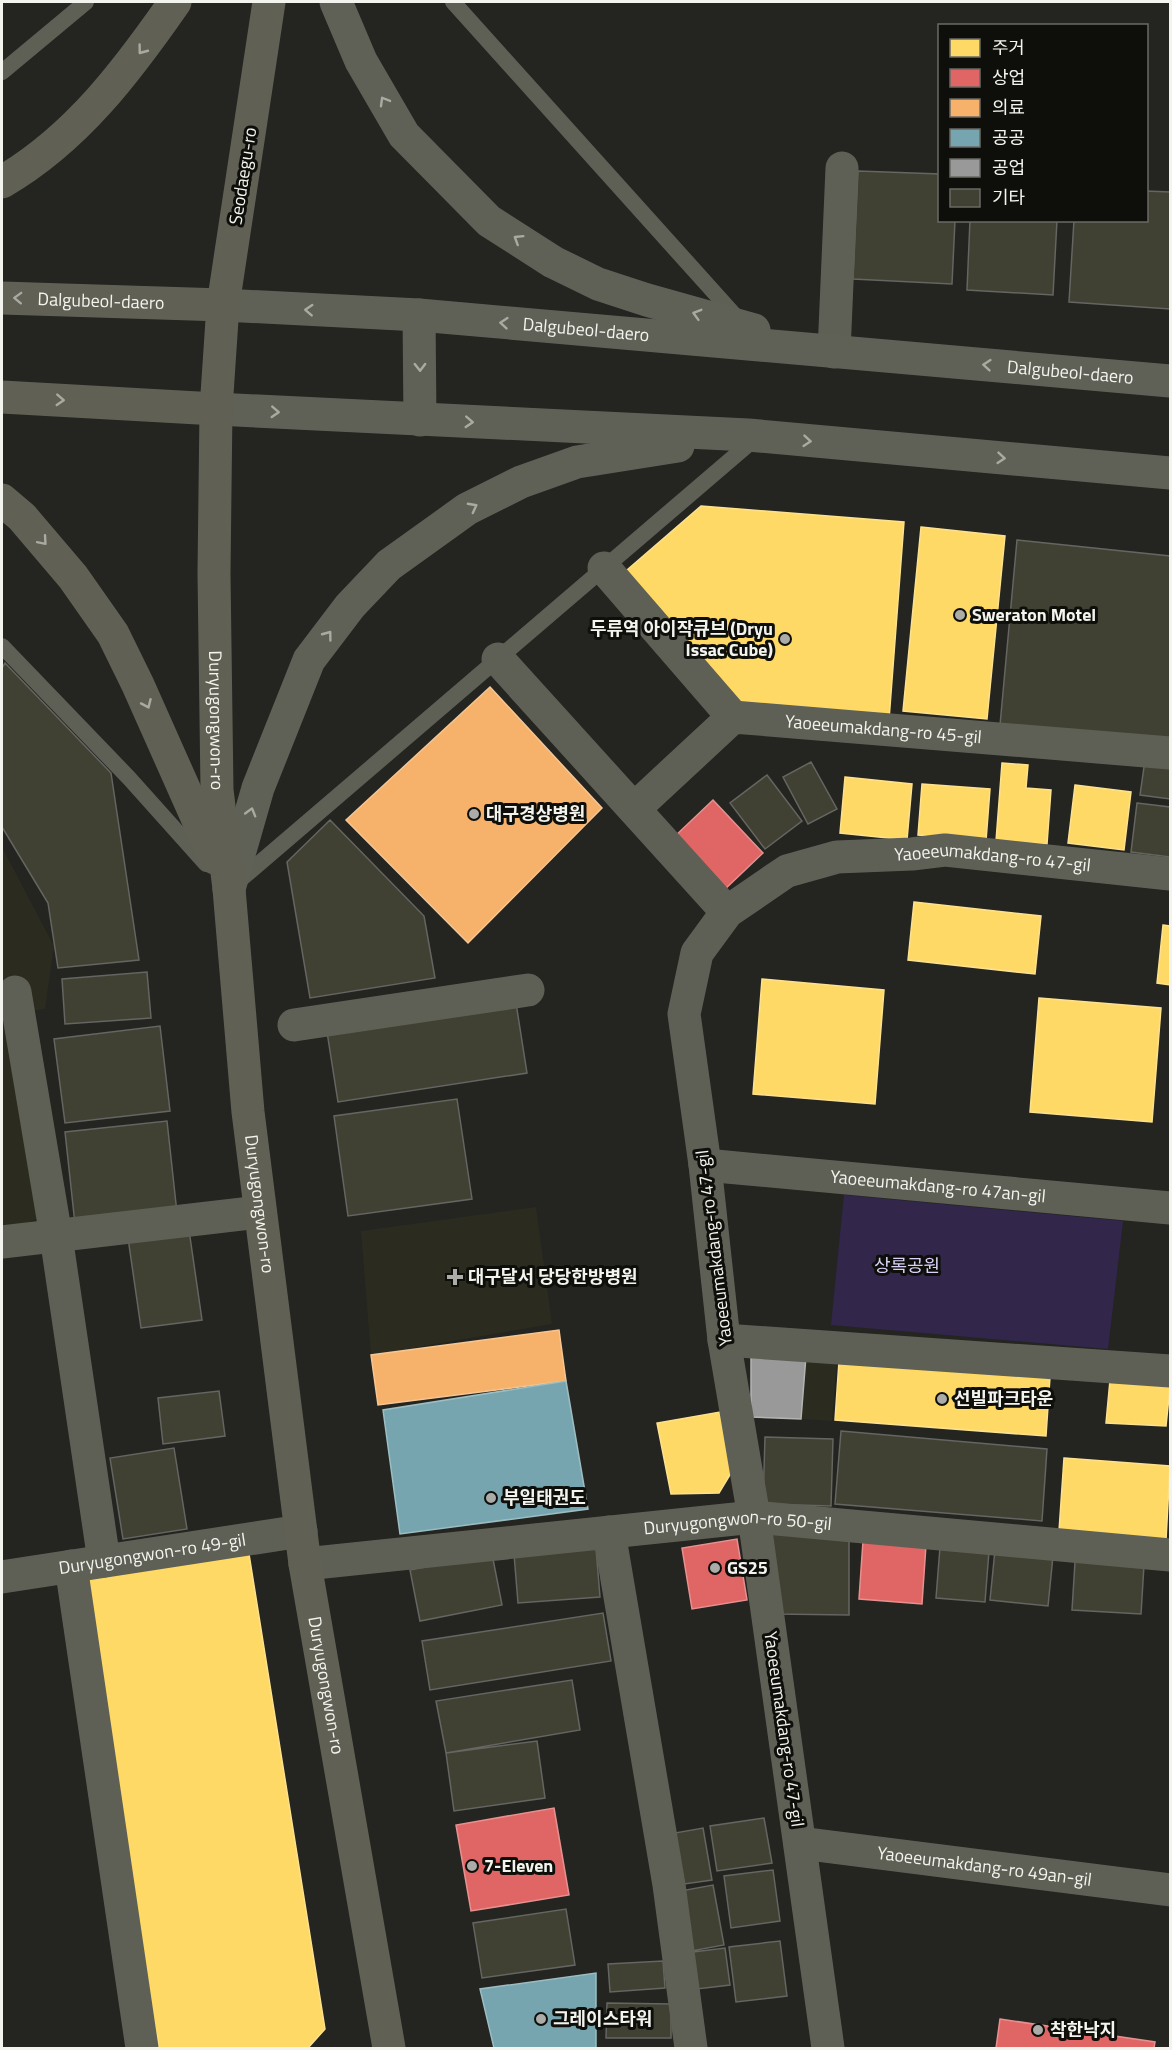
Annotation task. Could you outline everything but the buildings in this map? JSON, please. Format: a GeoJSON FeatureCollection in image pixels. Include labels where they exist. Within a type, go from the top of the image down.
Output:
{"type":"FeatureCollection","features":[{"type":"Feature","properties":{"kind":"main road"},"geometry":{"type":"LineString","coordinates":[[2,182],[20,171],[71,130],[111,90],[175,2]]}},
{"type":"Feature","properties":{"kind":"main road","name":"Seodaegu-ro"},"geometry":{"type":"LineString","coordinates":[[221,352],[223,305],[269,2]]}},
{"type":"Feature","properties":{"kind":"main road"},"geometry":{"type":"LineString","coordinates":[[336,2],[361,61],[404,135],[489,221],[553,262],[598,284],[647,300],[834,352]]}},
{"type":"Feature","properties":{"kind":"main road","name":"Dalgubeol-daero"},"geometry":{"type":"LineString","coordinates":[[2,298],[223,305],[419,315],[1170,381]]}},
{"type":"Feature","properties":{"kind":"main road"},"geometry":{"type":"LineString","coordinates":[[419,315],[420,420]]}},
{"type":"Feature","properties":{"kind":"main road","name":"Duryugongwon-ro"},"geometry":{"type":"LineString","coordinates":[[221,352],[216,410],[214,573],[218,790],[248,1112],[305,1564],[390,2049]]}},
{"type":"Feature","properties":{"kind":"main road"},"geometry":{"type":"LineString","coordinates":[[2,397],[216,410],[753,436],[1170,473]]}},
{"type":"Feature","properties":{"kind":"main road"},"geometry":{"type":"LineString","coordinates":[[229,889],[258,788],[309,660],[350,606],[389,565],[467,509],[521,482],[577,462],[753,436]]}},
{"type":"Feature","properties":{"kind":"main road"},"geometry":{"type":"LineString","coordinates":[[2,500],[22,517],[73,577],[113,634],[229,889]]}},
{"type":"Feature","properties":{"kind":"street"},"geometry":{"type":"LineString","coordinates":[[834,352],[842,168]]}},
{"type":"Feature","properties":{"kind":"street"},"geometry":{"type":"LineString","coordinates":[[604,568],[733,717],[634,809]]}},
{"type":"Feature","properties":{"kind":"street"},"geometry":{"type":"LineString","coordinates":[[498,659],[727,912]]}},
{"type":"Feature","properties":{"kind":"street","name":"Yaoeeumakdang-ro 45-gil"},"geometry":{"type":"LineString","coordinates":[[733,717],[1170,753]]}},
{"type":"Feature","properties":{"kind":"street","name":"Yaoeeumakdang-ro 47-gil"},"geometry":{"type":"LineString","coordinates":[[828,2049],[754,1517],[724,1340],[705,1165],[684,1014],[697,953],[727,912],[787,871],[837,857],[912,854],[945,850],[1170,874]]}},
{"type":"Feature","properties":{"kind":"street"},"geometry":{"type":"LineString","coordinates":[[294,1025],[528,990]]}},
{"type":"Feature","properties":{"kind":"street"},"geometry":{"type":"LineString","coordinates":[[15,992],[56,1236],[104,1561]]}},
{"type":"Feature","properties":{"kind":"street","name":"Yaoeeumakdang-ro 47an-gil"},"geometry":{"type":"LineString","coordinates":[[705,1165],[1170,1208]]}},
{"type":"Feature","properties":{"kind":"street"},"geometry":{"type":"LineString","coordinates":[[2,1242],[260,1212]]}},
{"type":"Feature","properties":{"kind":"street"},"geometry":{"type":"LineString","coordinates":[[724,1340],[1170,1371]]}},
{"type":"Feature","properties":{"kind":"street","name":"Duryugongwon-ro 50-gil"},"geometry":{"type":"LineString","coordinates":[[305,1564],[754,1517],[1170,1555]]}},
{"type":"Feature","properties":{"kind":"street","name":"Duryugongwon-ro 49-gil"},"geometry":{"type":"LineString","coordinates":[[2,1577],[301,1531]]}},
{"type":"Feature","properties":{"kind":"street"},"geometry":{"type":"LineString","coordinates":[[609,1532],[669,1885],[691,2049]]}},
{"type":"Feature","properties":{"kind":"street"},"geometry":{"type":"LineString","coordinates":[[71,1566],[142,2049]]}},
{"type":"Feature","properties":{"kind":"street","name":"Yaoeeumakdang-ro 49an-gil"},"geometry":{"type":"LineString","coordinates":[[800,1843],[1170,1890]]}},
{"type":"Feature","properties":{"kind":"lane"},"geometry":{"type":"LineString","coordinates":[[2,72],[86,2]]}},
{"type":"Feature","properties":{"kind":"lane"},"geometry":{"type":"LineString","coordinates":[[453,2],[746,328]]}},
{"type":"Feature","properties":{"kind":"lane"},"geometry":{"type":"LineString","coordinates":[[2,646],[129,778],[229,889],[604,568],[753,436]]}},
{"type":"Feature","properties":{"kind":"shaded area"},"geometry":{"type":"Polygon","coordinates":[[[2,847],[54,946],[45,1009],[6,1014],[38,1218],[2,1235],[2,847]]]}},
{"type":"Feature","properties":{"kind":"shaded area","name":"대구달서 당당한방병원"},"geometry":{"type":"Polygon","coordinates":[[[536,1207],[552,1324],[371,1355],[361,1231],[536,1207]]]}},
{"type":"Feature","properties":{"kind":"shaded area"},"geometry":{"type":"Polygon","coordinates":[[[806,1356],[837,1358],[832,1421],[801,1419],[806,1356]]]}},
{"type":"Feature","properties":{"kind":"green space","name":"상록공원"},"geometry":{"type":"Polygon","coordinates":[[[844,1195],[1123,1221],[1108,1349],[831,1325],[844,1195]]]}},
{"type":"Feature","properties":{"kind":"place","name":"Sweraton Motel"},"geometry":{"type":"Point","coordinates":[960,615]}},
{"type":"Feature","properties":{"kind":"place","name":"두류역 아이작큐브 (Dryu Issac Cube)"},"geometry":{"type":"Point","coordinates":[785,639]}},
{"type":"Feature","properties":{"kind":"place","name":"대구경상병원"},"geometry":{"type":"Point","coordinates":[474,814]}},
{"type":"Feature","properties":{"kind":"place","name":"대구달서 당당한방병원"},"geometry":{"type":"Point","coordinates":[455,1277]}},
{"type":"Feature","properties":{"kind":"place","name":"선빌파크타운"},"geometry":{"type":"Point","coordinates":[942,1399]}},
{"type":"Feature","properties":{"kind":"place","name":"부일태권도"},"geometry":{"type":"Point","coordinates":[491,1498]}},
{"type":"Feature","properties":{"kind":"place","name":"GS25"},"geometry":{"type":"Point","coordinates":[715,1568]}},
{"type":"Feature","properties":{"kind":"place","name":"7-Eleven"},"geometry":{"type":"Point","coordinates":[472,1866]}},
{"type":"Feature","properties":{"kind":"place","name":"그레이스타워"},"geometry":{"type":"Point","coordinates":[541,2019]}},
{"type":"Feature","properties":{"kind":"place","name":"착한낙지"},"geometry":{"type":"Point","coordinates":[1038,2030]}}]}
